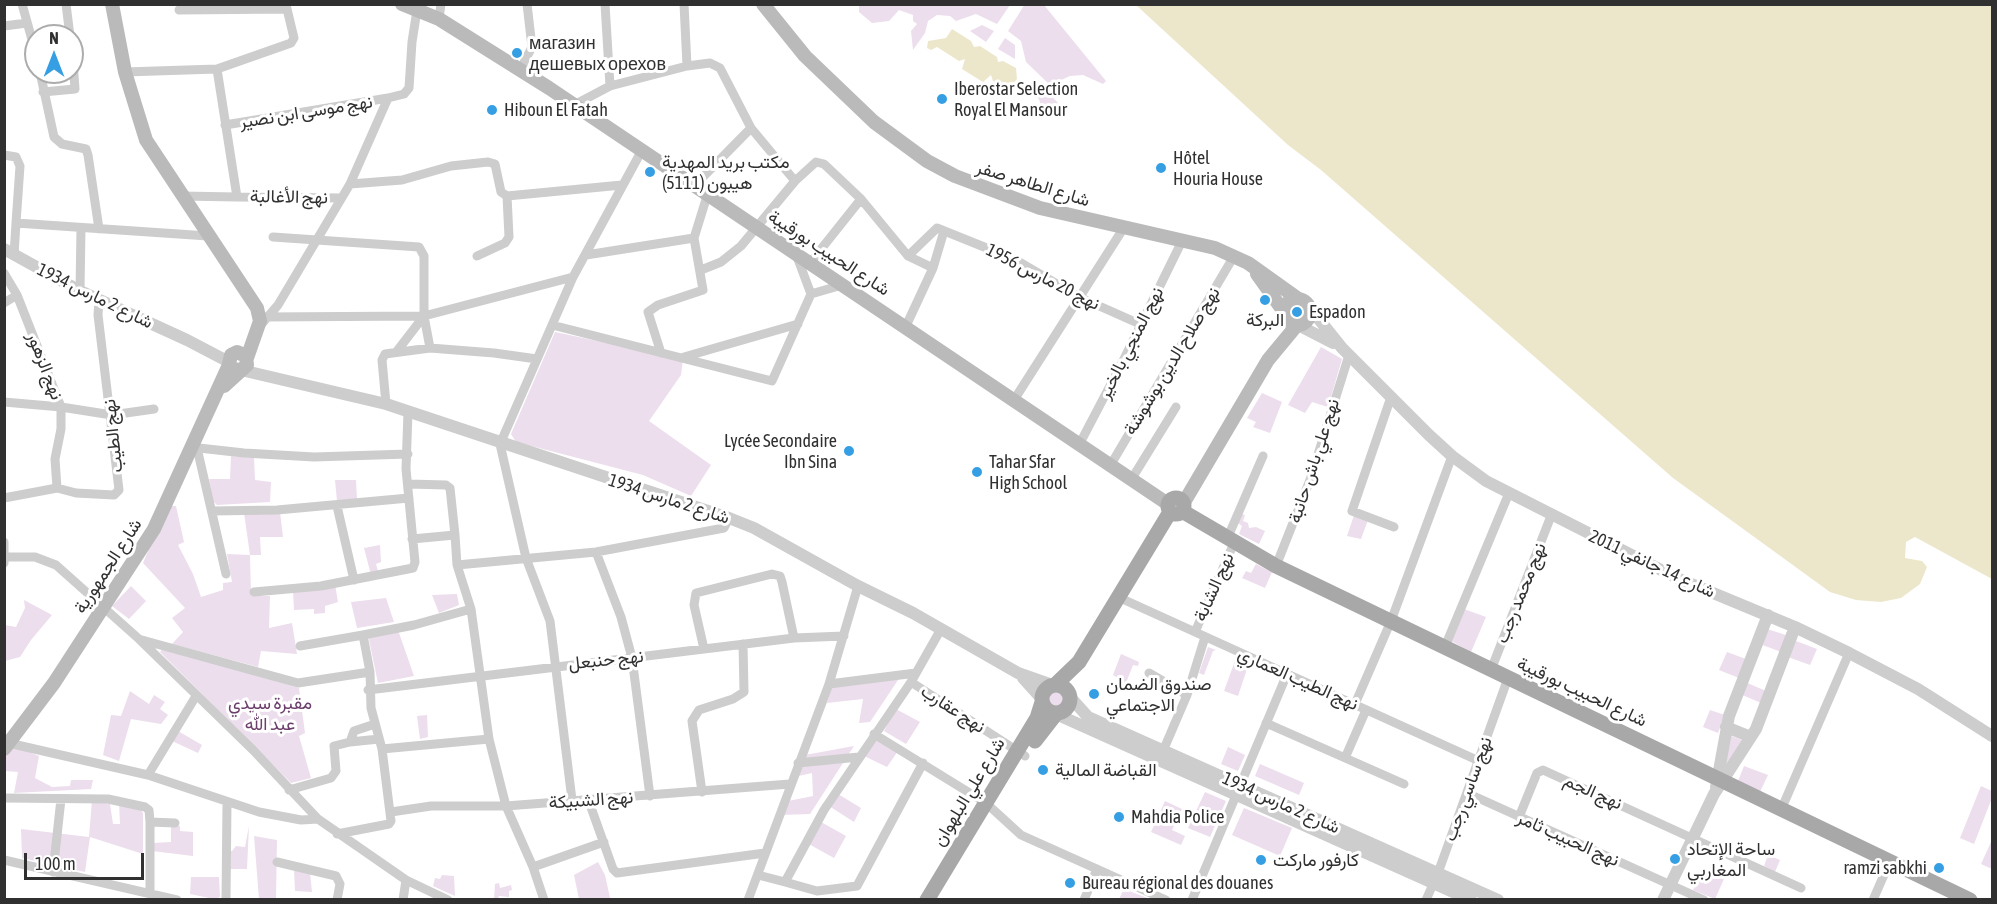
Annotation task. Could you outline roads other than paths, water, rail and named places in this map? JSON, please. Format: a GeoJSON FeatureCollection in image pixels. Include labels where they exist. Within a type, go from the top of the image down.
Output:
{"type":"FeatureCollection","features":[{"type":"Feature","properties":{"kind":"main road"},"geometry":{"type":"LineString","coordinates":[[112,4],[125,72],[146,140],[181,196],[254,302],[261,320],[238,361]]}},
{"type":"Feature","properties":{"kind":"main road","name":"شارع الحبيب بورقيبة"},"geometry":{"type":"LineString","coordinates":[[402,4],[439,19],[574,105],[706,196],[906,326],[1131,480],[1230,541],[1444,649],[1721,779],[1970,900]]}},
{"type":"Feature","properties":{"kind":"main road","name":"شارع الطاهر صفر"},"geometry":{"type":"LineString","coordinates":[[763,4],[805,56],[843,95],[881,128],[927,161],[962,180],[1005,196],[1123,228],[1215,248],[1248,263],[1297,298]]}},
{"type":"Feature","properties":{"kind":"main road","name":"شارع الطاهر صفر"},"geometry":{"type":"LineString","coordinates":[[1248,263],[1266,284],[1284,312]]}},
{"type":"Feature","properties":{"kind":"main road"},"geometry":{"type":"LineString","coordinates":[[1079,662],[1054,685],[1045,690],[1042,700],[1047,710],[1056,714],[1068,707],[1079,662],[1176,506],[1203,470],[1268,360],[1298,325],[1308,320],[1310,309],[1307,302],[1297,298],[1288,302],[1268,360]]}},
{"type":"Feature","properties":{"kind":"main road"},"geometry":{"type":"LineString","coordinates":[[1284,312],[1290,323],[1298,325]]}},
{"type":"Feature","properties":{"kind":"main road","name":"شارع الجمهورية"},"geometry":{"type":"LineString","coordinates":[[6,744],[54,683],[101,606],[154,529],[220,389],[238,361]]}},
{"type":"Feature","properties":{"kind":"main road"},"geometry":{"type":"LineString","coordinates":[[1054,685],[1064,687],[1070,696]]}},
{"type":"Feature","properties":{"kind":"main road","name":"شارع علي البلهوان"},"geometry":{"type":"LineString","coordinates":[[927,900],[1021,754],[1037,718],[1042,700]]}},
{"type":"Feature","properties":{"kind":"main road","name":"شارع علي البلهوان"},"geometry":{"type":"LineString","coordinates":[[1021,754],[1056,714]]}},
{"type":"Feature","properties":{"kind":"main road","name":"شارع علي البلهوان"},"geometry":{"type":"LineString","coordinates":[[937,900],[989,806]]}},
{"type":"Feature","properties":{"kind":"street"},"geometry":{"type":"LineString","coordinates":[[4,26],[27,23],[22,4]]}},
{"type":"Feature","properties":{"kind":"street"},"geometry":{"type":"LineString","coordinates":[[66,4],[68,24]]}},
{"type":"Feature","properties":{"kind":"street"},"geometry":{"type":"LineString","coordinates":[[439,19],[441,4]]}},
{"type":"Feature","properties":{"kind":"street"},"geometry":{"type":"LineString","coordinates":[[520,70],[532,47],[527,4]]}},
{"type":"Feature","properties":{"kind":"street"},"geometry":{"type":"LineString","coordinates":[[604,4],[609,86]]}},
{"type":"Feature","properties":{"kind":"street"},"geometry":{"type":"LineString","coordinates":[[684,4],[687,66]]}},
{"type":"Feature","properties":{"kind":"street"},"geometry":{"type":"LineString","coordinates":[[125,72],[217,69],[292,42],[286,7],[179,10]]}},
{"type":"Feature","properties":{"kind":"street"},"geometry":{"type":"LineString","coordinates":[[261,320],[278,305],[318,240],[350,184],[388,99],[404,94],[409,88],[417,10]]}},
{"type":"Feature","properties":{"kind":"street"},"geometry":{"type":"LineString","coordinates":[[574,105],[609,86],[687,66],[710,63],[720,68],[752,128],[795,181]]}},
{"type":"Feature","properties":{"kind":"street"},"geometry":{"type":"LineString","coordinates":[[217,69],[237,197]]}},
{"type":"Feature","properties":{"kind":"street"},"geometry":{"type":"LineString","coordinates":[[42,84],[57,141],[86,148],[99,229]]}},
{"type":"Feature","properties":{"kind":"street"},"geometry":{"type":"LineString","coordinates":[[43,92],[75,89],[75,84]]}},
{"type":"Feature","properties":{"kind":"street","name":"نهج موسى ابن نصير"},"geometry":{"type":"LineString","coordinates":[[225,125],[388,99]]}},
{"type":"Feature","properties":{"kind":"street"},"geometry":{"type":"LineString","coordinates":[[693,187],[752,128]]}},
{"type":"Feature","properties":{"kind":"street"},"geometry":{"type":"LineString","coordinates":[[572,800],[550,621],[526,558],[500,444],[573,277],[642,150]]}},
{"type":"Feature","properties":{"kind":"street"},"geometry":{"type":"LineString","coordinates":[[4,155],[16,157],[20,166],[16,224],[9,252]]}},
{"type":"Feature","properties":{"kind":"street"},"geometry":{"type":"LineString","coordinates":[[350,184],[402,180],[452,166],[488,162],[495,164],[501,192],[507,196],[622,185]]}},
{"type":"Feature","properties":{"kind":"street"},"geometry":{"type":"LineString","coordinates":[[701,270],[731,255],[741,246],[754,227],[795,181],[813,164],[820,162],[861,199],[908,256],[933,268]]}},
{"type":"Feature","properties":{"kind":"street","name":"نهج الأغالبة"},"geometry":{"type":"LineString","coordinates":[[181,196],[340,198]]}},
{"type":"Feature","properties":{"kind":"street"},"geometry":{"type":"LineString","coordinates":[[477,256],[504,243],[509,237],[507,196]]}},
{"type":"Feature","properties":{"kind":"street"},"geometry":{"type":"LineString","coordinates":[[661,353],[648,312],[658,305],[700,293],[704,286],[694,238],[706,196]]}},
{"type":"Feature","properties":{"kind":"street"},"geometry":{"type":"LineString","coordinates":[[810,263],[861,199]]}},
{"type":"Feature","properties":{"kind":"street"},"geometry":{"type":"LineString","coordinates":[[16,224],[208,236]]}},
{"type":"Feature","properties":{"kind":"street"},"geometry":{"type":"LineString","coordinates":[[80,291],[81,228]]}},
{"type":"Feature","properties":{"kind":"street"},"geometry":{"type":"LineString","coordinates":[[1014,400],[1123,228]]}},
{"type":"Feature","properties":{"kind":"street"},"geometry":{"type":"LineString","coordinates":[[908,256],[941,229]]}},
{"type":"Feature","properties":{"kind":"street"},"geometry":{"type":"LineString","coordinates":[[906,326],[933,268],[941,229]]}},
{"type":"Feature","properties":{"kind":"street","name":"نهج 20 مارس 1956"},"geometry":{"type":"LineString","coordinates":[[941,229],[1014,259],[1079,297],[1142,325]]}},
{"type":"Feature","properties":{"kind":"street"},"geometry":{"type":"LineString","coordinates":[[273,237],[419,247],[424,256],[424,316],[430,348]]}},
{"type":"Feature","properties":{"kind":"street"},"geometry":{"type":"LineString","coordinates":[[586,255],[694,238]]}},
{"type":"Feature","properties":{"kind":"street","name":"نهج المنجي بالخير"},"geometry":{"type":"LineString","coordinates":[[1079,445],[1142,325],[1182,241]]}},
{"type":"Feature","properties":{"kind":"street","name":"شارع 2 مارس 1934"},"geometry":{"type":"LineString","coordinates":[[9,252],[80,291],[238,361],[295,382],[386,404],[754,528],[1018,673],[1054,685]]}},
{"type":"Feature","properties":{"kind":"street"},"geometry":{"type":"LineString","coordinates":[[552,325],[772,381],[811,294],[796,254]]}},
{"type":"Feature","properties":{"kind":"street","name":"نهج صلاح الدين بوشوشة"},"geometry":{"type":"LineString","coordinates":[[1110,466],[1234,256]]}},
{"type":"Feature","properties":{"kind":"street","name":"نهج الزهور"},"geometry":{"type":"LineString","coordinates":[[4,273],[17,295],[61,407],[4,402]]}},
{"type":"Feature","properties":{"kind":"street"},"geometry":{"type":"LineString","coordinates":[[261,320],[424,316],[573,277]]}},
{"type":"Feature","properties":{"kind":"street"},"geometry":{"type":"LineString","coordinates":[[811,294],[842,285]]}},
{"type":"Feature","properties":{"kind":"street"},"geometry":{"type":"LineString","coordinates":[[4,303],[17,295]]}},
{"type":"Feature","properties":{"kind":"street","name":"نهج الطيب"},"geometry":{"type":"LineString","coordinates":[[4,498],[57,488],[76,493],[117,494],[112,415],[98,315],[99,300]]}},
{"type":"Feature","properties":{"kind":"street","name":"شارع 14 جانفي 2011"},"geometry":{"type":"LineString","coordinates":[[1310,309],[1345,351],[1391,397],[1452,456],[1486,481],[1677,578],[1768,615],[1849,652],[1918,689],[1992,736]]}},
{"type":"Feature","properties":{"kind":"street"},"geometry":{"type":"LineString","coordinates":[[397,351],[424,316]]}},
{"type":"Feature","properties":{"kind":"street"},"geometry":{"type":"LineString","coordinates":[[684,357],[798,324]]}},
{"type":"Feature","properties":{"kind":"street","name":"شارع 14 جانفي 2011"},"geometry":{"type":"LineString","coordinates":[[1298,325],[1345,351]]}},
{"type":"Feature","properties":{"kind":"street"},"geometry":{"type":"LineString","coordinates":[[386,404],[382,360],[385,354],[430,348],[537,359]]}},
{"type":"Feature","properties":{"kind":"street","name":"نهج علي باش حانبة"},"geometry":{"type":"LineString","coordinates":[[1276,566],[1310,480],[1345,351]]}},
{"type":"Feature","properties":{"kind":"street"},"geometry":{"type":"LineString","coordinates":[[1391,397],[1352,511],[1394,527]]}},
{"type":"Feature","properties":{"kind":"street"},"geometry":{"type":"LineString","coordinates":[[57,488],[55,459],[61,429],[61,407],[112,415],[154,409]]}},
{"type":"Feature","properties":{"kind":"street"},"geometry":{"type":"LineString","coordinates":[[1131,480],[1176,407]]}},
{"type":"Feature","properties":{"kind":"street"},"geometry":{"type":"LineString","coordinates":[[254,592],[354,580],[413,568],[415,562],[406,470],[408,412]]}},
{"type":"Feature","properties":{"kind":"street"},"geometry":{"type":"LineString","coordinates":[[226,574],[212,511],[194,448],[314,457],[408,454]]}},
{"type":"Feature","properties":{"kind":"street","name":"نهج الشابة"},"geometry":{"type":"LineString","coordinates":[[1195,632],[1263,456]]}},
{"type":"Feature","properties":{"kind":"street"},"geometry":{"type":"LineString","coordinates":[[1355,704],[1391,621],[1452,456]]}},
{"type":"Feature","properties":{"kind":"street"},"geometry":{"type":"LineString","coordinates":[[409,484],[446,485],[450,488],[457,565],[471,609],[482,674],[489,739],[506,806],[533,867],[544,900]]}},
{"type":"Feature","properties":{"kind":"street"},"geometry":{"type":"LineString","coordinates":[[1444,649],[1509,493]]}},
{"type":"Feature","properties":{"kind":"street"},"geometry":{"type":"LineString","coordinates":[[212,511],[337,506],[409,498]]}},
{"type":"Feature","properties":{"kind":"street"},"geometry":{"type":"LineString","coordinates":[[337,506],[354,580]]}},
{"type":"Feature","properties":{"kind":"street","name":"نهج محمد رجب"},"geometry":{"type":"LineString","coordinates":[[1491,670],[1551,516]]}},
{"type":"Feature","properties":{"kind":"street"},"geometry":{"type":"LineString","coordinates":[[457,565],[596,552],[724,528],[729,518]]}},
{"type":"Feature","properties":{"kind":"street"},"geometry":{"type":"LineString","coordinates":[[412,539],[454,536]]}},
{"type":"Feature","properties":{"kind":"street"},"geometry":{"type":"LineString","coordinates":[[4,542],[4,562]]}},
{"type":"Feature","properties":{"kind":"street"},"geometry":{"type":"LineString","coordinates":[[596,552],[621,617],[632,658],[650,796]]}},
{"type":"Feature","properties":{"kind":"street"},"geometry":{"type":"LineString","coordinates":[[5,557],[48,560],[139,639],[253,750],[318,819],[406,880],[448,900]]}},
{"type":"Feature","properties":{"kind":"street"},"geometry":{"type":"LineString","coordinates":[[704,649],[694,605],[696,593],[772,574],[780,576],[794,638]]}},
{"type":"Feature","properties":{"kind":"street"},"geometry":{"type":"LineString","coordinates":[[748,900],[829,684],[858,586]]}},
{"type":"Feature","properties":{"kind":"street","name":"نهج الطيب العماري"},"geometry":{"type":"LineString","coordinates":[[1118,597],[1479,760]]}},
{"type":"Feature","properties":{"kind":"street"},"geometry":{"type":"LineString","coordinates":[[300,646],[414,626],[471,609]]}},
{"type":"Feature","properties":{"kind":"street"},"geometry":{"type":"LineString","coordinates":[[1721,779],[1726,727],[1768,615]]}},
{"type":"Feature","properties":{"kind":"street"},"geometry":{"type":"LineString","coordinates":[[1663,900],[1668,884],[1721,779],[1751,737],[1795,627]]}},
{"type":"Feature","properties":{"kind":"street"},"geometry":{"type":"LineString","coordinates":[[785,882],[824,810],[914,677],[941,629]]}},
{"type":"Feature","properties":{"kind":"street"},"geometry":{"type":"LineString","coordinates":[[337,834],[389,824],[391,812],[382,749],[369,690],[370,672],[363,635]]}},
{"type":"Feature","properties":{"kind":"street","name":"نهج حنبعل"},"geometry":{"type":"LineString","coordinates":[[369,690],[556,665],[794,638],[844,636]]}},
{"type":"Feature","properties":{"kind":"street"},"geometry":{"type":"LineString","coordinates":[[1163,751],[1187,695],[1205,637]]}},
{"type":"Feature","properties":{"kind":"street"},"geometry":{"type":"LineString","coordinates":[[139,639],[298,683],[370,672]]}},
{"type":"Feature","properties":{"kind":"street"},"geometry":{"type":"LineString","coordinates":[[702,792],[692,721],[699,710],[733,699],[744,692],[743,644]]}},
{"type":"Feature","properties":{"kind":"street"},"geometry":{"type":"LineString","coordinates":[[1781,810],[1849,652]]}},
{"type":"Feature","properties":{"kind":"street","name":"شارع 2 مارس 1934"},"geometry":{"type":"LineString","coordinates":[[1018,673],[1042,700]]}},
{"type":"Feature","properties":{"kind":"street"},"geometry":{"type":"LineString","coordinates":[[1149,673],[1187,695]]}},
{"type":"Feature","properties":{"kind":"street"},"geometry":{"type":"LineString","coordinates":[[1192,900],[1287,674]]}},
{"type":"Feature","properties":{"kind":"street"},"geometry":{"type":"LineString","coordinates":[[829,684],[914,677]]}},
{"type":"Feature","properties":{"kind":"street","name":"نهج عقارب"},"geometry":{"type":"LineString","coordinates":[[914,677],[1021,754]]}},
{"type":"Feature","properties":{"kind":"street","name":"نهج ساسي رجب"},"geometry":{"type":"LineString","coordinates":[[1426,900],[1508,678]]}},
{"type":"Feature","properties":{"kind":"street"},"geometry":{"type":"LineString","coordinates":[[148,775],[196,696]]}},
{"type":"Feature","properties":{"kind":"street","name":"شارع 2 مارس 1934"},"geometry":{"type":"LineString","coordinates":[[1070,696],[1088,717],[1163,751],[1238,790]]}},
{"type":"Feature","properties":{"kind":"street"},"geometry":{"type":"LineString","coordinates":[[1345,758],[1366,710]]}},
{"type":"Feature","properties":{"kind":"street","name":"شارع 2 مارس 1934"},"geometry":{"type":"LineString","coordinates":[[1056,714],[1238,790],[1436,878],[1498,900]]}},
{"type":"Feature","properties":{"kind":"street"},"geometry":{"type":"LineString","coordinates":[[1266,723],[1404,784]]}},
{"type":"Feature","properties":{"kind":"street"},"geometry":{"type":"LineString","coordinates":[[350,742],[354,731],[375,724]]}},
{"type":"Feature","properties":{"kind":"street"},"geometry":{"type":"LineString","coordinates":[[1726,727],[1751,737]]}},
{"type":"Feature","properties":{"kind":"street"},"geometry":{"type":"LineString","coordinates":[[874,734],[989,806],[1021,835],[1166,900]]}},
{"type":"Feature","properties":{"kind":"street"},"geometry":{"type":"LineString","coordinates":[[289,790],[331,778],[336,771],[334,746],[379,738]]}},
{"type":"Feature","properties":{"kind":"street"},"geometry":{"type":"LineString","coordinates":[[382,749],[489,739]]}},
{"type":"Feature","properties":{"kind":"street"},"geometry":{"type":"LineString","coordinates":[[6,744],[148,775],[227,802],[301,820],[318,819]]}},
{"type":"Feature","properties":{"kind":"street"},"geometry":{"type":"LineString","coordinates":[[798,763],[858,757]]}},
{"type":"Feature","properties":{"kind":"street"},"geometry":{"type":"LineString","coordinates":[[758,874],[817,891],[856,886],[923,763]]}},
{"type":"Feature","properties":{"kind":"street","name":"نهج الجم"},"geometry":{"type":"LineString","coordinates":[[1519,817],[1536,773],[1543,770],[1801,888]]}},
{"type":"Feature","properties":{"kind":"street","name":"نهج الشبيكة"},"geometry":{"type":"LineString","coordinates":[[391,812],[432,806],[506,806],[790,784]]}},
{"type":"Feature","properties":{"kind":"street","name":"نهج الحبيب ثامر"},"geometry":{"type":"LineString","coordinates":[[1467,793],[1704,900]]}},
{"type":"Feature","properties":{"kind":"street"},"geometry":{"type":"LineString","coordinates":[[4,798],[108,799],[132,803],[149,810],[150,894]]}},
{"type":"Feature","properties":{"kind":"street"},"geometry":{"type":"LineString","coordinates":[[53,872],[61,799]]}},
{"type":"Feature","properties":{"kind":"street"},"geometry":{"type":"LineString","coordinates":[[588,799],[613,869],[617,873],[765,853]]}},
{"type":"Feature","properties":{"kind":"street"},"geometry":{"type":"LineString","coordinates":[[226,900],[227,802]]}},
{"type":"Feature","properties":{"kind":"street"},"geometry":{"type":"LineString","coordinates":[[150,822],[175,823]]}},
{"type":"Feature","properties":{"kind":"street"},"geometry":{"type":"LineString","coordinates":[[533,867],[604,842]]}},
{"type":"Feature","properties":{"kind":"street"},"geometry":{"type":"LineString","coordinates":[[4,860],[177,900]]}},
{"type":"Feature","properties":{"kind":"street"},"geometry":{"type":"LineString","coordinates":[[1873,900],[1890,861]]}},
{"type":"Feature","properties":{"kind":"street"},"geometry":{"type":"LineString","coordinates":[[277,862],[336,876],[340,884],[336,900]]}},
{"type":"Feature","properties":{"kind":"street"},"geometry":{"type":"LineString","coordinates":[[1084,900],[1097,869]]}},
{"type":"Feature","properties":{"kind":"street","name":"شارع 2 مارس 1934"},"geometry":{"type":"LineString","coordinates":[[1436,878],[1471,900]]}},
{"type":"Feature","properties":{"kind":"street"},"geometry":{"type":"LineString","coordinates":[[404,900],[406,880]]}},
{"type":"Feature","properties":{"kind":"place","name":"магазин дешевых орехов"},"geometry":{"type":"Point","coordinates":[517,53]}},
{"type":"Feature","properties":{"kind":"place","name":"Iberostar Selection Royal El Mansour"},"geometry":{"type":"Point","coordinates":[942,99]}},
{"type":"Feature","properties":{"kind":"place","name":"Hiboun El Fatah"},"geometry":{"type":"Point","coordinates":[492,110]}},
{"type":"Feature","properties":{"kind":"place","name":"Hôtel Houria House"},"geometry":{"type":"Point","coordinates":[1161,168]}},
{"type":"Feature","properties":{"kind":"place","name":"مكتب بريد المهدية هيبون (5111)"},"geometry":{"type":"Point","coordinates":[650,172]}},
{"type":"Feature","properties":{"kind":"place","name":"البركة"},"geometry":{"type":"Point","coordinates":[1265,300]}},
{"type":"Feature","properties":{"kind":"place","name":"Espadon"},"geometry":{"type":"Point","coordinates":[1297,312]}},
{"type":"Feature","properties":{"kind":"place","name":"Lycée Secondaire Ibn Sina"},"geometry":{"type":"Point","coordinates":[849,451]}},
{"type":"Feature","properties":{"kind":"place","name":"Tahar Sfar High School"},"geometry":{"type":"Point","coordinates":[977,472]}},
{"type":"Feature","properties":{"kind":"place","name":"صندوق الضمان الاجتماعي"},"geometry":{"type":"Point","coordinates":[1094,694]}},
{"type":"Feature","properties":{"kind":"place","name":"القباضة المالية"},"geometry":{"type":"Point","coordinates":[1043,770]}},
{"type":"Feature","properties":{"kind":"place","name":"Mahdia Police"},"geometry":{"type":"Point","coordinates":[1119,817]}},
{"type":"Feature","properties":{"kind":"place","name":"ساحة الإتحاد المغاربي"},"geometry":{"type":"Point","coordinates":[1675,859]}},
{"type":"Feature","properties":{"kind":"place","name":"كارفور ماركت"},"geometry":{"type":"Point","coordinates":[1261,860]}},
{"type":"Feature","properties":{"kind":"place","name":"ramzi sabkhi"},"geometry":{"type":"Point","coordinates":[1939,868]}},
{"type":"Feature","properties":{"kind":"place","name":"Bureau régional des douanes"},"geometry":{"type":"Point","coordinates":[1070,883]}},
{"type":"Feature","properties":{"kind":"park label","name":"مقبرة سيدي عبد الله"},"geometry":{"type":"Point","coordinates":[270,713]}}]}
